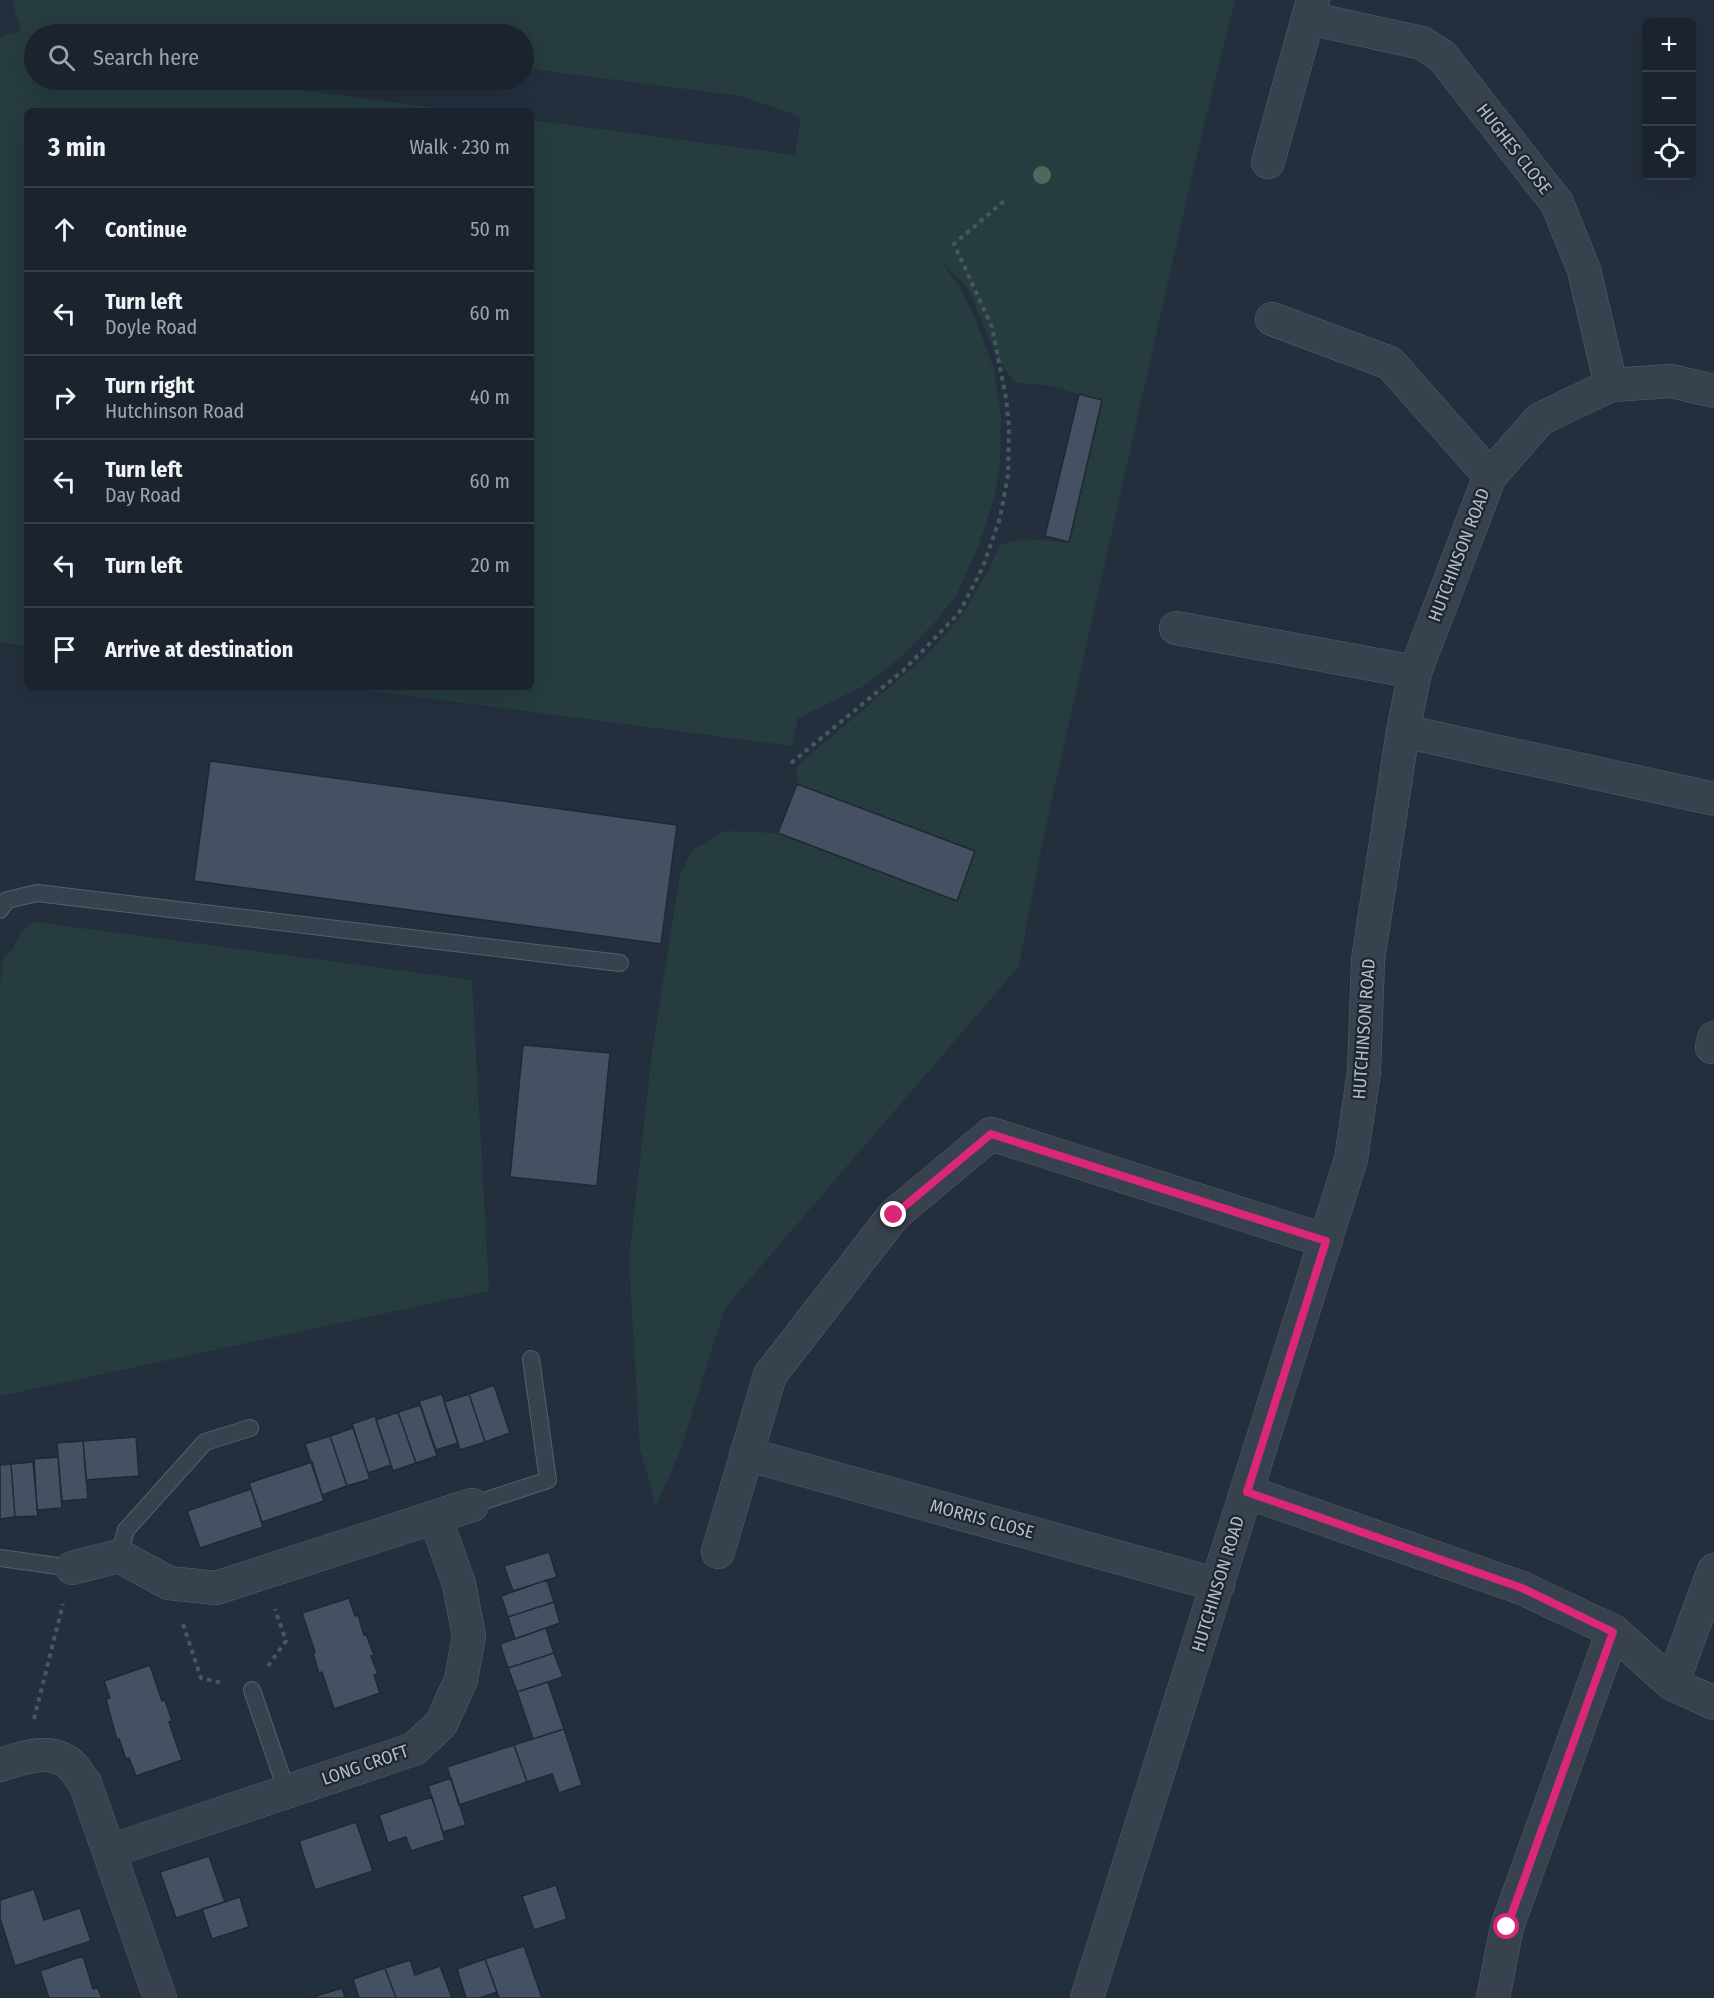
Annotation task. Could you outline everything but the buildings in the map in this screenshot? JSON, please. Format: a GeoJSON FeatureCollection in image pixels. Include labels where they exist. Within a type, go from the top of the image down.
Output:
{"type":"FeatureCollection","features":[{"type":"Feature","properties":{"kind":"street","name":"HUGHES CLOSE"},"geometry":{"type":"LineString","coordinates":[[1268,162],[1310,9],[1422,43],[1442,56],[1557,203],[1584,270],[1611,385]]}},
{"type":"Feature","properties":{"kind":"street"},"geometry":{"type":"LineString","coordinates":[[1272,319],[1390,363],[1490,476]]}},
{"type":"Feature","properties":{"kind":"street","name":"HUTCHINSON ROAD"},"geometry":{"type":"LineString","coordinates":[[1087,1998],[1351,1159],[1364,1072],[1368,960],[1403,731],[1415,672],[1490,476],[1540,419],[1611,385],[1671,381],[1714,391]]}},
{"type":"Feature","properties":{"kind":"street"},"geometry":{"type":"LineString","coordinates":[[1176,628],[1415,672]]}},
{"type":"Feature","properties":{"kind":"street"},"geometry":{"type":"LineString","coordinates":[[1403,731],[1714,799]]}},
{"type":"Feature","properties":{"kind":"street"},"geometry":{"type":"LineString","coordinates":[[718,1552],[770,1375],[894,1215],[991,1134],[1326,1241]]}},
{"type":"Feature","properties":{"kind":"street","name":"MORRIS CLOSE"},"geometry":{"type":"LineString","coordinates":[[746,1454],[1218,1585]]}},
{"type":"Feature","properties":{"kind":"street"},"geometry":{"type":"LineString","coordinates":[[1247,1492],[1522,1588],[1613,1632],[1672,1684],[1714,1703]]}},
{"type":"Feature","properties":{"kind":"street"},"geometry":{"type":"LineString","coordinates":[[72,1568],[119,1556],[169,1583],[216,1588],[472,1504]]}},
{"type":"Feature","properties":{"kind":"street","name":"LONG CROFT"},"geometry":{"type":"LineString","coordinates":[[110,1851],[414,1749],[441,1724],[460,1680],[469,1636],[459,1584],[435,1517]]}},
{"type":"Feature","properties":{"kind":"street"},"geometry":{"type":"LineString","coordinates":[[1672,1684],[1714,1570]]}},
{"type":"Feature","properties":{"kind":"street"},"geometry":{"type":"LineString","coordinates":[[1493,1998],[1507,1927],[1613,1632]]}},
{"type":"Feature","properties":{"kind":"street"},"geometry":{"type":"LineString","coordinates":[[12,1761],[52,1755],[70,1764],[85,1784],[160,1998]]}},
{"type":"Feature","properties":{"kind":"lane"},"geometry":{"type":"LineString","coordinates":[[0,910],[7,900],[37,893],[620,963]]}},
{"type":"Feature","properties":{"kind":"lane"},"geometry":{"type":"LineString","coordinates":[[472,1504],[548,1480],[531,1359]]}},
{"type":"Feature","properties":{"kind":"lane"},"geometry":{"type":"LineString","coordinates":[[119,1556],[126,1530],[205,1442],[250,1428]]}},
{"type":"Feature","properties":{"kind":"lane"},"geometry":{"type":"LineString","coordinates":[[0,1558],[72,1568]]}},
{"type":"Feature","properties":{"kind":"lane"},"geometry":{"type":"LineString","coordinates":[[252,1690],[287,1792]]}},
{"type":"Feature","properties":{"kind":"path"},"geometry":{"type":"LineString","coordinates":[[791,763],[905,669],[959,613],[982,569],[1002,507],[1008,475],[1009,427],[995,336],[954,244],[1004,201]]}},
{"type":"Feature","properties":{"kind":"path"},"geometry":{"type":"LineString","coordinates":[[12,1761],[72,1568]]}},
{"type":"Feature","properties":{"kind":"path"},"geometry":{"type":"LineString","coordinates":[[169,1583],[201,1678],[252,1690],[286,1641],[264,1573]]}},
{"type":"Feature","properties":{"kind":"green space"},"geometry":{"type":"Polygon","coordinates":[[[12,0],[1235,0],[1192,175],[1107,553],[1042,844],[1019,966],[725,1308],[680,1451],[656,1506],[640,1449],[629,1259],[652,1052],[680,875],[692,850],[725,831],[778,833],[957,900],[975,851],[797,784],[797,766],[926,656],[962,615],[1000,545],[1022,539],[1069,542],[1079,394],[1046,385],[1016,383],[999,362],[969,290],[941,261],[961,289],[976,320],[994,370],[1001,417],[1000,462],[995,495],[979,545],[957,594],[935,622],[903,655],[864,686],[798,718],[792,746],[365,690],[534,690],[534,120],[795,155],[801,117],[740,96],[534,69],[534,24],[24,24],[24,90],[299,90],[438,108],[24,108],[24,646],[0,642],[0,39],[21,31],[12,0]]]}},
{"type":"Feature","properties":{"kind":"green space"},"geometry":{"type":"Polygon","coordinates":[[[35,922],[472,980],[489,1291],[0,1396],[0,985],[4,956],[13,949],[21,932],[35,922]]]}},
{"type":"Feature","properties":{"kind":"route"},"geometry":{"type":"LineString","coordinates":[[894,1215],[991,1134],[1326,1241],[1247,1492],[1522,1588],[1613,1632],[1507,1927]]}}]}
